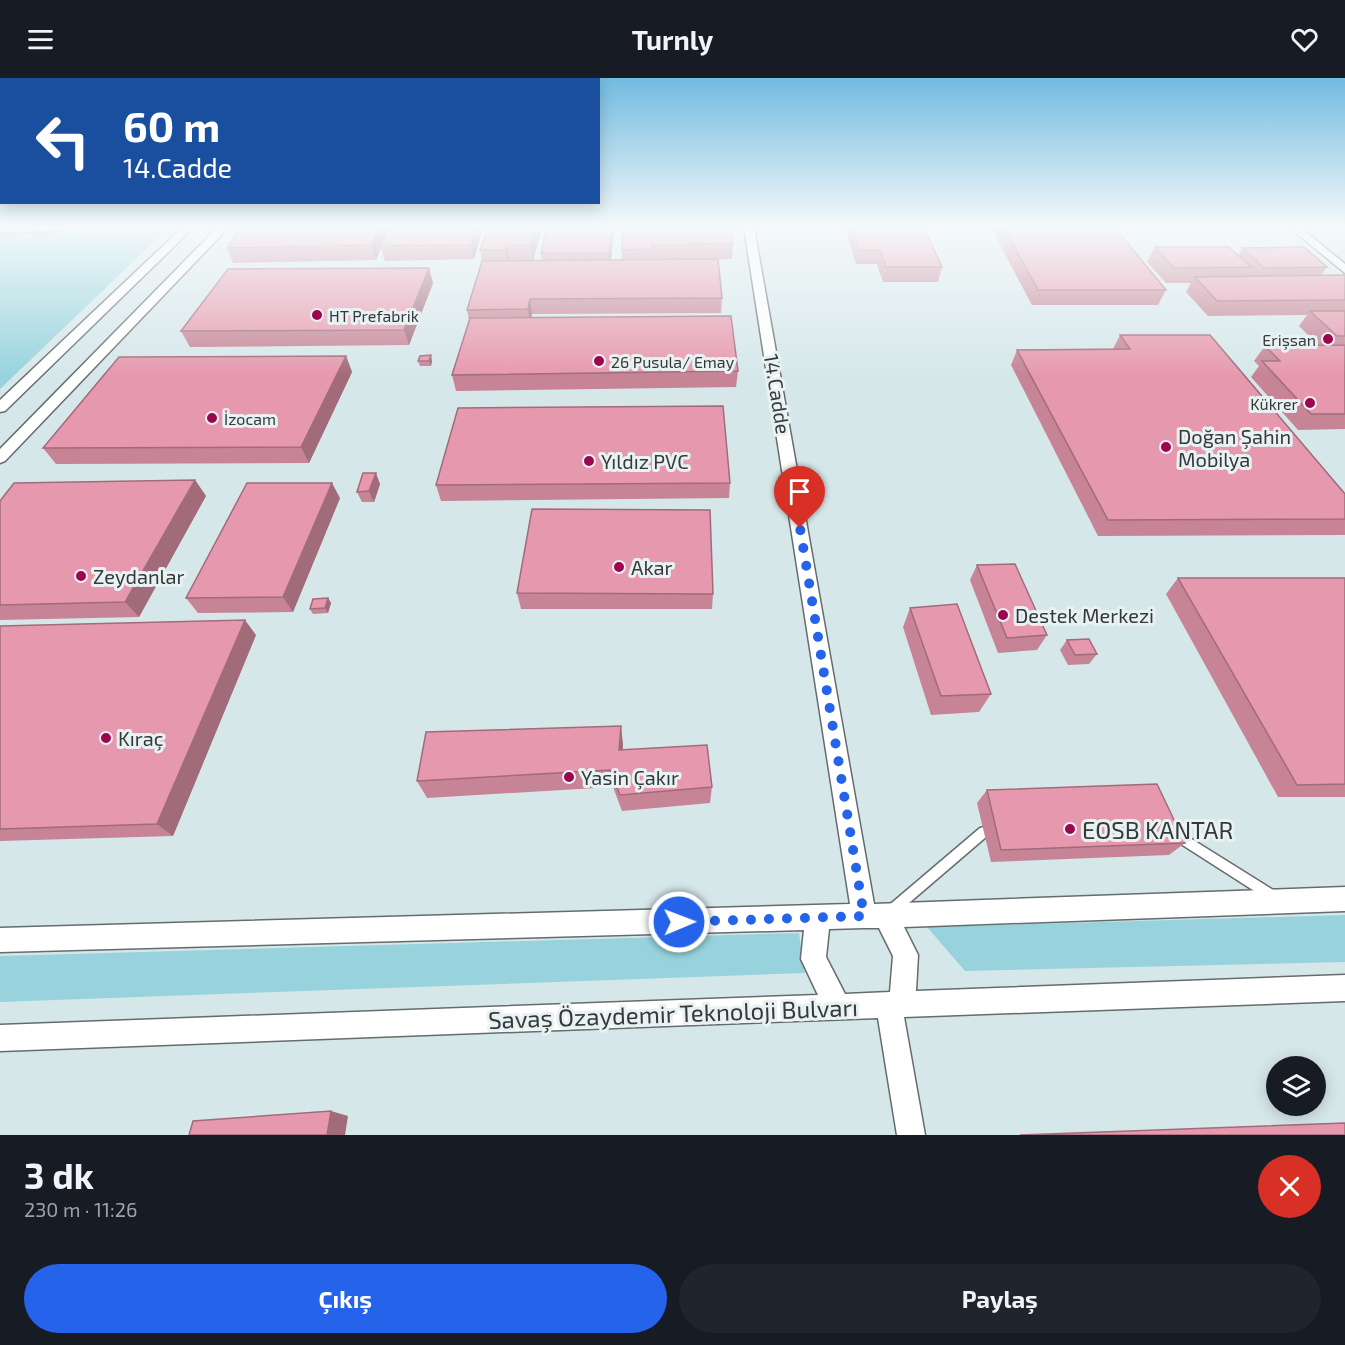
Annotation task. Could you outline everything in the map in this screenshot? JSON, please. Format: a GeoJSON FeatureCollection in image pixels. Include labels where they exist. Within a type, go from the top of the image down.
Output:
{"type":"FeatureCollection","features":[{"type":"Feature","properties":{"kind":"street"},"geometry":{"type":"LineString","coordinates":[[0,408],[136,277]]}},
{"type":"Feature","properties":{"kind":"street"},"geometry":{"type":"LineString","coordinates":[[0,458],[175,277]]}},
{"type":"Feature","properties":{"kind":"street","name":"14.Cadde"},"geometry":{"type":"LineString","coordinates":[[758,277],[875,915]]}},
{"type":"Feature","properties":{"kind":"street"},"geometry":{"type":"LineString","coordinates":[[0,940],[818,917],[1345,899]]}},
{"type":"Feature","properties":{"kind":"street"},"geometry":{"type":"LineString","coordinates":[[875,915],[906,955],[895,1005],[911,1135]]}},
{"type":"Feature","properties":{"kind":"street"},"geometry":{"type":"LineString","coordinates":[[818,917],[813,959],[838,1007]]}},
{"type":"Feature","properties":{"kind":"street","name":"Savaş Özaydemir Teknoloji Bulvarı"},"geometry":{"type":"LineString","coordinates":[[0,1038],[1345,988]]}},
{"type":"Feature","properties":{"kind":"lane"},"geometry":{"type":"LineString","coordinates":[[1160,825],[1281,901]]}},
{"type":"Feature","properties":{"kind":"lane"},"geometry":{"type":"LineString","coordinates":[[875,915],[984,832],[1007,831]]}},
{"type":"Feature","properties":{"kind":"shaded area"},"geometry":{"type":"Polygon","coordinates":[[[0,277],[1345,277],[1345,1135],[0,1135],[0,277]]]}},
{"type":"Feature","properties":{"kind":"shaded area"},"geometry":{"type":"Polygon","coordinates":[[[0,277],[117,277],[0,389],[0,277]]]}},
{"type":"Feature","properties":{"kind":"shaded area"},"geometry":{"type":"Polygon","coordinates":[[[1345,915],[1345,962],[965,971],[927,927],[1345,915]]]}},
{"type":"Feature","properties":{"kind":"shaded area"},"geometry":{"type":"Polygon","coordinates":[[[799,933],[805,973],[0,1002],[0,956],[799,933]]]}},
{"type":"Feature","properties":{"kind":"building","name":"HT Prefabrik"},"geometry":{"type":"Polygon","coordinates":[[[222,277],[425,277],[404,330],[181,331],[222,277]]]}},
{"type":"Feature","properties":{"kind":"building"},"geometry":{"type":"Polygon","coordinates":[[[477,277],[720,277],[722,298],[530,299],[528,309],[467,310],[477,277]]]}},
{"type":"Feature","properties":{"kind":"building"},"geometry":{"type":"Polygon","coordinates":[[[1031,277],[1156,277],[1166,290],[1038,290],[1031,277]]]}},
{"type":"Feature","properties":{"kind":"building"},"geometry":{"type":"Polygon","coordinates":[[[1195,277],[1345,277],[1345,300],[1217,301],[1195,277]]]}},
{"type":"Feature","properties":{"kind":"building"},"geometry":{"type":"Polygon","coordinates":[[[1310,311],[1345,311],[1345,336],[1337,336],[1310,311]]]}},
{"type":"Feature","properties":{"kind":"building","name":"26 Pusula/ Emay"},"geometry":{"type":"Polygon","coordinates":[[[731,316],[738,371],[452,375],[470,318],[731,316]]]}},
{"type":"Feature","properties":{"kind":"building","name":"Doğan Şahin Mobilya"},"geometry":{"type":"Polygon","coordinates":[[[1120,335],[1210,335],[1345,494],[1345,519],[1108,520],[1017,350],[1130,349],[1120,335]]]}},
{"type":"Feature","properties":{"kind":"building","name":"Kükrer"},"geometry":{"type":"Polygon","coordinates":[[[1345,345],[1345,414],[1311,414],[1262,361],[1280,361],[1265,346],[1345,345]]]}},
{"type":"Feature","properties":{"kind":"building"},"geometry":{"type":"Polygon","coordinates":[[[431,355],[429,361],[418,361],[420,356],[431,355]]]}},
{"type":"Feature","properties":{"kind":"building","name":"İzocam"},"geometry":{"type":"Polygon","coordinates":[[[346,356],[301,447],[43,448],[119,357],[346,356]]]}},
{"type":"Feature","properties":{"kind":"building","name":"Yıldız PVC"},"geometry":{"type":"Polygon","coordinates":[[[723,406],[730,483],[436,485],[458,408],[723,406]]]}},
{"type":"Feature","properties":{"kind":"building"},"geometry":{"type":"Polygon","coordinates":[[[363,473],[376,473],[369,491],[357,492],[363,473]]]}},
{"type":"Feature","properties":{"kind":"building","name":"Zeydanlar"},"geometry":{"type":"Polygon","coordinates":[[[195,480],[125,602],[0,605],[0,501],[14,483],[195,480]]]}},
{"type":"Feature","properties":{"kind":"building"},"geometry":{"type":"Polygon","coordinates":[[[247,483],[332,483],[283,597],[186,598],[247,483]]]}},
{"type":"Feature","properties":{"kind":"building","name":"Akar"},"geometry":{"type":"Polygon","coordinates":[[[532,509],[710,510],[713,594],[517,593],[532,509]]]}},
{"type":"Feature","properties":{"kind":"building"},"geometry":{"type":"Polygon","coordinates":[[[1015,564],[1047,635],[1007,638],[977,565],[1015,564]]]}},
{"type":"Feature","properties":{"kind":"building"},"geometry":{"type":"Polygon","coordinates":[[[1178,578],[1345,578],[1345,784],[1297,785],[1178,578]]]}},
{"type":"Feature","properties":{"kind":"building"},"geometry":{"type":"Polygon","coordinates":[[[328,598],[325,608],[310,609],[313,599],[328,598]]]}},
{"type":"Feature","properties":{"kind":"building"},"geometry":{"type":"Polygon","coordinates":[[[957,604],[991,694],[941,696],[910,608],[957,604]]]}},
{"type":"Feature","properties":{"kind":"building","name":"Kıraç"},"geometry":{"type":"Polygon","coordinates":[[[245,620],[157,824],[0,829],[0,626],[245,620]]]}},
{"type":"Feature","properties":{"kind":"building"},"geometry":{"type":"Polygon","coordinates":[[[1089,639],[1097,654],[1075,655],[1067,640],[1089,639]]]}},
{"type":"Feature","properties":{"kind":"building"},"geometry":{"type":"Polygon","coordinates":[[[621,726],[619,750],[707,745],[712,787],[620,795],[610,770],[417,781],[426,732],[621,726]]]}},
{"type":"Feature","properties":{"kind":"building","name":"EOSB KANTAR"},"geometry":{"type":"Polygon","coordinates":[[[1157,784],[1185,843],[1001,850],[987,790],[1157,784]]]}},
{"type":"Feature","properties":{"kind":"building"},"geometry":{"type":"Polygon","coordinates":[[[331,1111],[327,1135],[189,1135],[193,1121],[331,1111]]]}},
{"type":"Feature","properties":{"kind":"building"},"geometry":{"type":"Polygon","coordinates":[[[1345,1123],[1345,1135],[1020,1135],[1345,1123]]]}},
{"type":"Feature","properties":{"kind":"place","name":"HT Prefabrik"},"geometry":{"type":"Point","coordinates":[317,315]}},
{"type":"Feature","properties":{"kind":"place","name":"Erişsan"},"geometry":{"type":"Point","coordinates":[1328,339]}},
{"type":"Feature","properties":{"kind":"place","name":"26 Pusula/ Emay"},"geometry":{"type":"Point","coordinates":[599,361]}},
{"type":"Feature","properties":{"kind":"place","name":"Kükrer"},"geometry":{"type":"Point","coordinates":[1310,403]}},
{"type":"Feature","properties":{"kind":"place","name":"İzocam"},"geometry":{"type":"Point","coordinates":[212,418]}},
{"type":"Feature","properties":{"kind":"place","name":"Doğan Şahin Mobilya"},"geometry":{"type":"Point","coordinates":[1166,447]}},
{"type":"Feature","properties":{"kind":"place","name":"Yıldız PVC"},"geometry":{"type":"Point","coordinates":[589,461]}},
{"type":"Feature","properties":{"kind":"place","name":"Akar"},"geometry":{"type":"Point","coordinates":[619,567]}},
{"type":"Feature","properties":{"kind":"place","name":"Zeydanlar"},"geometry":{"type":"Point","coordinates":[81,576]}},
{"type":"Feature","properties":{"kind":"place","name":"Destek Merkezi"},"geometry":{"type":"Point","coordinates":[1003,615]}},
{"type":"Feature","properties":{"kind":"place","name":"Kıraç"},"geometry":{"type":"Point","coordinates":[106,738]}},
{"type":"Feature","properties":{"kind":"place","name":"Yasin Çakır"},"geometry":{"type":"Point","coordinates":[569,777]}},
{"type":"Feature","properties":{"kind":"place","name":"EOSB KANTAR"},"geometry":{"type":"Point","coordinates":[1070,829]}},
{"type":"Feature","properties":{"kind":"route"},"geometry":{"type":"LineString","coordinates":[[679,922],[864,916],[800,528]]}}]}
